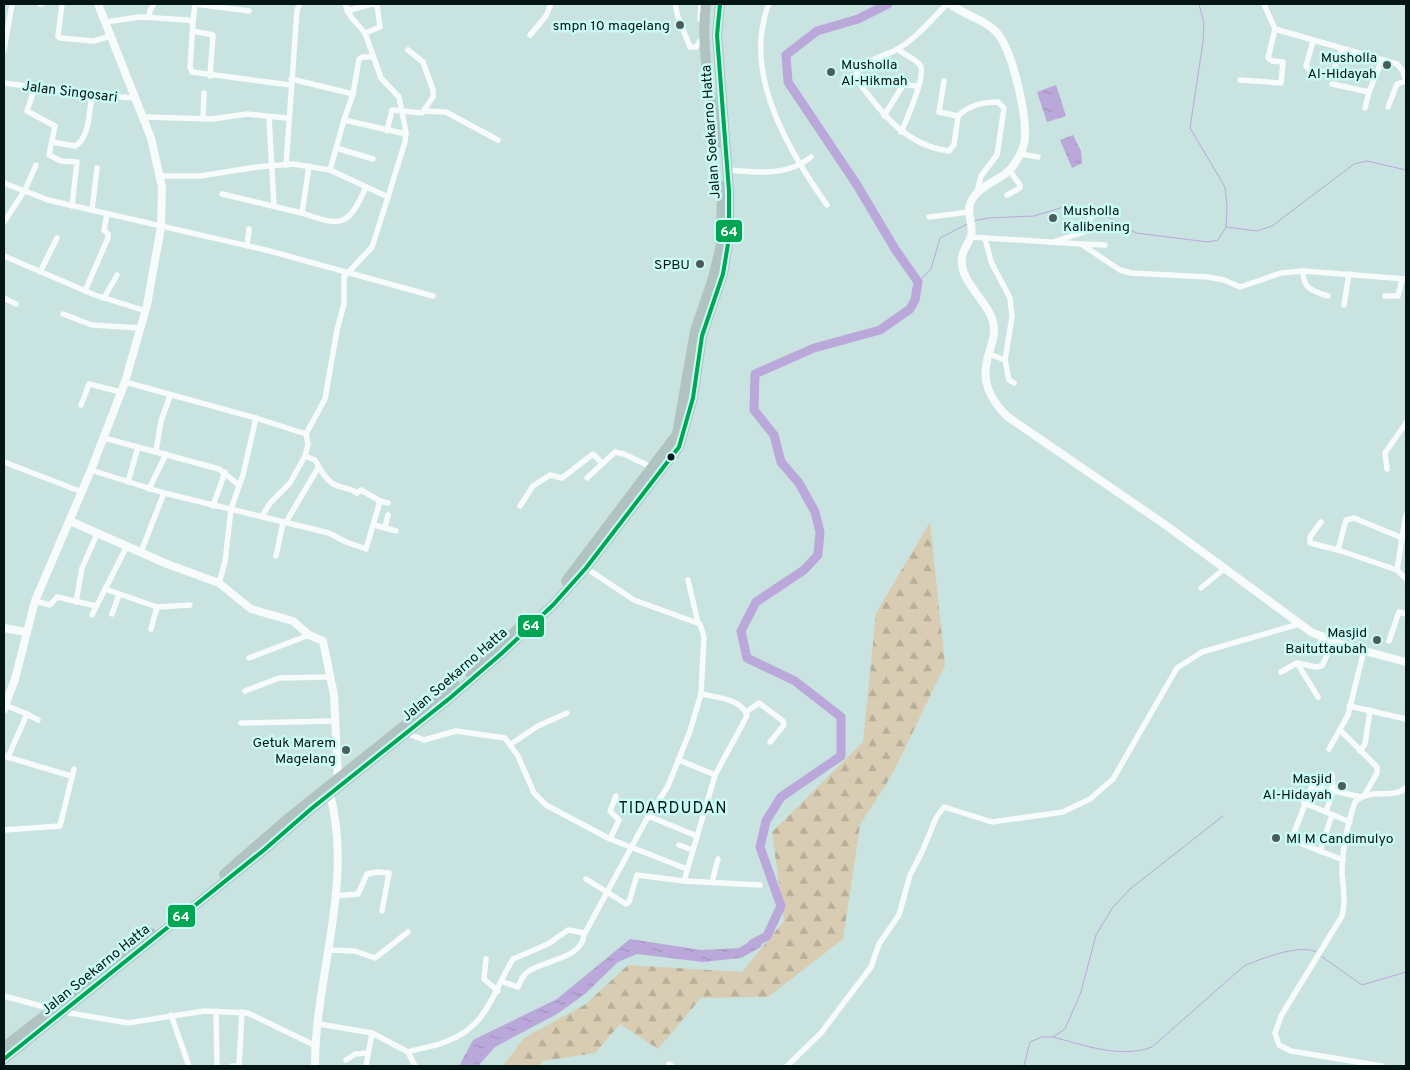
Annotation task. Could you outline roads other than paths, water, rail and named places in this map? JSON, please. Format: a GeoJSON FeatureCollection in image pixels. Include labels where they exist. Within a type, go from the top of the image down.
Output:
{"type":"FeatureCollection","features":[{"type":"Feature","properties":{"kind":"highway"},"geometry":{"type":"LineString","coordinates":[[706,4],[702,41],[722,139]]}},
{"type":"Feature","properties":{"kind":"highway","name":"Jalan Soekarno Hatta"},"geometry":{"type":"LineString","coordinates":[[4,1059],[213,883],[330,794],[501,654],[553,605],[586,568],[676,444],[693,398],[704,329],[723,274],[728,248],[730,223],[728,170],[722,139],[712,53],[714,4]]}},
{"type":"Feature","properties":{"kind":"highway","name":"Jalan Soekarno Hatta"},"geometry":{"type":"LineString","coordinates":[[281,830],[338,779],[446,693],[548,601],[575,570],[652,468],[676,444],[695,331],[713,278],[721,245],[722,139],[717,35],[720,4]]}},
{"type":"Feature","properties":{"kind":"highway"},"geometry":{"type":"LineString","coordinates":[[722,139],[726,72],[723,38],[726,4]]}},
{"type":"Feature","properties":{"kind":"highway","name":"Jalan Soekarno Hatta"},"geometry":{"type":"LineString","coordinates":[[4,1047],[59,1011]]}},
{"type":"Feature","properties":{"kind":"street"},"geometry":{"type":"LineString","coordinates":[[4,50],[12,4]]}},
{"type":"Feature","properties":{"kind":"street"},"geometry":{"type":"LineString","coordinates":[[62,4],[58,36],[60,38],[94,41],[111,36]]}},
{"type":"Feature","properties":{"kind":"street"},"geometry":{"type":"LineString","coordinates":[[38,720],[27,714],[5,707],[20,664],[26,632],[35,601],[82,492],[125,382],[146,311],[161,227],[161,176],[145,118],[98,4]]}},
{"type":"Feature","properties":{"kind":"street"},"geometry":{"type":"LineString","coordinates":[[149,17],[150,10],[154,4]]}},
{"type":"Feature","properties":{"kind":"street"},"geometry":{"type":"LineString","coordinates":[[249,11],[195,4],[190,70],[210,76],[291,82],[354,94]]}},
{"type":"Feature","properties":{"kind":"street"},"geometry":{"type":"LineString","coordinates":[[286,165],[287,118],[297,10],[300,4]]}},
{"type":"Feature","properties":{"kind":"street"},"geometry":{"type":"LineString","coordinates":[[262,516],[271,502],[290,483],[305,456],[308,444],[306,434],[325,398],[337,330],[344,304],[343,282],[346,273],[362,260],[372,247],[406,134],[403,110],[396,92],[381,78],[365,33],[347,11],[345,4]]}},
{"type":"Feature","properties":{"kind":"street"},"geometry":{"type":"LineString","coordinates":[[347,11],[371,4],[377,5],[381,22],[380,27],[365,33]]}},
{"type":"Feature","properties":{"kind":"street"},"geometry":{"type":"LineString","coordinates":[[530,35],[546,16],[551,4]]}},
{"type":"Feature","properties":{"kind":"street"},"geometry":{"type":"LineString","coordinates":[[675,4],[690,47],[699,46],[702,41],[701,4]]}},
{"type":"Feature","properties":{"kind":"street"},"geometry":{"type":"LineString","coordinates":[[768,4],[760,50],[761,69],[774,112],[800,166],[827,205]]}},
{"type":"Feature","properties":{"kind":"street"},"geometry":{"type":"LineString","coordinates":[[977,192],[1010,171],[1025,141],[1025,124],[1016,81],[1003,42],[992,29],[948,4],[898,49],[859,68],[855,74],[856,79],[884,116],[901,132],[926,144],[949,151],[954,145],[958,116],[970,106],[998,102],[1004,108],[997,155],[981,176],[977,192],[973,198],[969,212],[970,230],[962,257],[962,265],[969,282],[978,294],[994,325],[985,378],[997,407],[1008,417],[1095,476],[1299,624],[1322,638],[1333,642],[1406,662]]}},
{"type":"Feature","properties":{"kind":"street"},"geometry":{"type":"LineString","coordinates":[[1240,80],[1280,83],[1283,62],[1272,61],[1268,58],[1275,30],[1264,4]]}},
{"type":"Feature","properties":{"kind":"street"},"geometry":{"type":"LineString","coordinates":[[105,22],[149,17],[184,19],[193,22]]}},
{"type":"Feature","properties":{"kind":"street"},"geometry":{"type":"LineString","coordinates":[[1275,30],[1401,66],[1406,81],[1397,84],[1388,107]]}},
{"type":"Feature","properties":{"kind":"street"},"geometry":{"type":"LineString","coordinates":[[193,32],[213,35],[210,76]]}},
{"type":"Feature","properties":{"kind":"street"},"geometry":{"type":"LineString","coordinates":[[1313,41],[1306,66],[1310,70],[1332,73],[1342,49]]}},
{"type":"Feature","properties":{"kind":"street"},"geometry":{"type":"LineString","coordinates":[[898,49],[921,66],[918,94],[901,132]]}},
{"type":"Feature","properties":{"kind":"street"},"geometry":{"type":"LineString","coordinates":[[408,50],[423,62],[433,90],[433,97],[424,111]]}},
{"type":"Feature","properties":{"kind":"street"},"geometry":{"type":"LineString","coordinates":[[330,170],[344,120],[354,94],[359,59],[362,57],[373,57]]}},
{"type":"Feature","properties":{"kind":"street"},"geometry":{"type":"LineString","coordinates":[[1365,108],[1382,60]]}},
{"type":"Feature","properties":{"kind":"street"},"geometry":{"type":"LineString","coordinates":[[944,81],[939,112],[958,116]]}},
{"type":"Feature","properties":{"kind":"street"},"geometry":{"type":"LineString","coordinates":[[1332,84],[1370,92]]}},
{"type":"Feature","properties":{"kind":"street","name":"Jalan Singosari"},"geometry":{"type":"LineString","coordinates":[[4,85],[136,98]]}},
{"type":"Feature","properties":{"kind":"street"},"geometry":{"type":"LineString","coordinates":[[884,116],[904,85],[918,86]]}},
{"type":"Feature","properties":{"kind":"street"},"geometry":{"type":"LineString","coordinates":[[34,87],[27,111],[55,126],[49,156],[61,161],[77,162],[72,206]]}},
{"type":"Feature","properties":{"kind":"street"},"geometry":{"type":"LineString","coordinates":[[203,119],[204,93]]}},
{"type":"Feature","properties":{"kind":"street"},"geometry":{"type":"LineString","coordinates":[[52,142],[76,146],[79,144],[85,134],[92,95]]}},
{"type":"Feature","properties":{"kind":"street"},"geometry":{"type":"LineString","coordinates":[[387,131],[390,112],[394,109],[420,113],[424,111],[446,112],[498,140]]}},
{"type":"Feature","properties":{"kind":"street"},"geometry":{"type":"LineString","coordinates":[[145,118],[203,119],[247,114],[287,118]]}},
{"type":"Feature","properties":{"kind":"street"},"geometry":{"type":"LineString","coordinates":[[269,117],[274,206]]}},
{"type":"Feature","properties":{"kind":"street"},"geometry":{"type":"LineString","coordinates":[[344,120],[406,134]]}},
{"type":"Feature","properties":{"kind":"street"},"geometry":{"type":"LineString","coordinates":[[336,148],[373,159]]}},
{"type":"Feature","properties":{"kind":"street"},"geometry":{"type":"LineString","coordinates":[[1020,154],[1038,157]]}},
{"type":"Feature","properties":{"kind":"street"},"geometry":{"type":"LineString","coordinates":[[728,170],[776,172],[800,166],[811,157]]}},
{"type":"Feature","properties":{"kind":"street"},"geometry":{"type":"LineString","coordinates":[[4,222],[24,192],[36,166]]}},
{"type":"Feature","properties":{"kind":"street"},"geometry":{"type":"LineString","coordinates":[[161,176],[200,176],[271,166],[309,166],[330,170],[388,197]]}},
{"type":"Feature","properties":{"kind":"street"},"geometry":{"type":"LineString","coordinates":[[302,213],[309,166]]}},
{"type":"Feature","properties":{"kind":"street"},"geometry":{"type":"LineString","coordinates":[[92,210],[97,168]]}},
{"type":"Feature","properties":{"kind":"street"},"geometry":{"type":"LineString","coordinates":[[1007,195],[1020,188],[1010,171]]}},
{"type":"Feature","properties":{"kind":"street"},"geometry":{"type":"LineString","coordinates":[[4,183],[24,192],[72,206],[247,246],[432,296]]}},
{"type":"Feature","properties":{"kind":"street"},"geometry":{"type":"LineString","coordinates":[[222,194],[302,213],[328,222],[342,221],[355,212],[366,187]]}},
{"type":"Feature","properties":{"kind":"street"},"geometry":{"type":"LineString","coordinates":[[929,217],[969,212]]}},
{"type":"Feature","properties":{"kind":"street"},"geometry":{"type":"LineString","coordinates":[[85,291],[108,238],[108,234],[104,230],[107,214]]}},
{"type":"Feature","properties":{"kind":"street"},"geometry":{"type":"LineString","coordinates":[[1054,242],[1084,232],[1091,217]]}},
{"type":"Feature","properties":{"kind":"street"},"geometry":{"type":"LineString","coordinates":[[247,246],[249,228]]}},
{"type":"Feature","properties":{"kind":"street"},"geometry":{"type":"LineString","coordinates":[[970,230],[985,238],[1105,246]]}},
{"type":"Feature","properties":{"kind":"street"},"geometry":{"type":"LineString","coordinates":[[40,272],[57,238]]}},
{"type":"Feature","properties":{"kind":"street"},"geometry":{"type":"LineString","coordinates":[[985,238],[991,262],[1010,298],[1012,317],[1005,360],[1009,380],[1014,382]]}},
{"type":"Feature","properties":{"kind":"street"},"geometry":{"type":"LineString","coordinates":[[1081,244],[1120,270],[1131,273],[1208,277],[1224,280],[1240,287],[1281,273],[1302,271],[1404,279],[1398,296],[1385,296]]}},
{"type":"Feature","properties":{"kind":"street"},"geometry":{"type":"LineString","coordinates":[[4,256],[85,291],[146,311]]}},
{"type":"Feature","properties":{"kind":"street"},"geometry":{"type":"LineString","coordinates":[[1302,271],[1304,286],[1328,296]]}},
{"type":"Feature","properties":{"kind":"street"},"geometry":{"type":"LineString","coordinates":[[1344,305],[1350,274]]}},
{"type":"Feature","properties":{"kind":"street"},"geometry":{"type":"LineString","coordinates":[[104,298],[117,275]]}},
{"type":"Feature","properties":{"kind":"street"},"geometry":{"type":"LineString","coordinates":[[4,298],[16,304]]}},
{"type":"Feature","properties":{"kind":"street"},"geometry":{"type":"LineString","coordinates":[[63,314],[92,325],[140,328]]}},
{"type":"Feature","properties":{"kind":"street"},"geometry":{"type":"LineString","coordinates":[[989,354],[1005,360]]}},
{"type":"Feature","properties":{"kind":"street"},"geometry":{"type":"LineString","coordinates":[[125,382],[170,396],[256,418],[306,434]]}},
{"type":"Feature","properties":{"kind":"street"},"geometry":{"type":"LineString","coordinates":[[81,405],[89,384],[121,392]]}},
{"type":"Feature","properties":{"kind":"street"},"geometry":{"type":"LineString","coordinates":[[156,451],[161,421],[170,396]]}},
{"type":"Feature","properties":{"kind":"street"},"geometry":{"type":"LineString","coordinates":[[219,584],[225,562],[231,509],[240,485],[256,418]]}},
{"type":"Feature","properties":{"kind":"street"},"geometry":{"type":"LineString","coordinates":[[1387,469],[1384,457],[1386,451],[1394,443],[1406,423]]}},
{"type":"Feature","properties":{"kind":"street"},"geometry":{"type":"LineString","coordinates":[[104,438],[156,451],[225,472],[240,485]]}},
{"type":"Feature","properties":{"kind":"street"},"geometry":{"type":"LineString","coordinates":[[128,482],[138,447]]}},
{"type":"Feature","properties":{"kind":"street"},"geometry":{"type":"LineString","coordinates":[[587,478],[613,453],[618,452],[652,468]]}},
{"type":"Feature","properties":{"kind":"street"},"geometry":{"type":"LineString","coordinates":[[149,489],[166,454]]}},
{"type":"Feature","properties":{"kind":"street"},"geometry":{"type":"LineString","coordinates":[[520,506],[533,486],[550,475],[561,478],[593,454],[602,463]]}},
{"type":"Feature","properties":{"kind":"street"},"geometry":{"type":"LineString","coordinates":[[305,456],[315,460],[318,468],[336,486],[347,487],[357,493],[361,490],[388,504]]}},
{"type":"Feature","properties":{"kind":"street"},"geometry":{"type":"LineString","coordinates":[[4,462],[82,492]]}},
{"type":"Feature","properties":{"kind":"street"},"geometry":{"type":"LineString","coordinates":[[276,556],[284,523],[318,468]]}},
{"type":"Feature","properties":{"kind":"street"},"geometry":{"type":"LineString","coordinates":[[91,470],[164,493],[332,534],[346,542],[367,549],[380,501]]}},
{"type":"Feature","properties":{"kind":"street"},"geometry":{"type":"LineString","coordinates":[[213,506],[225,472]]}},
{"type":"Feature","properties":{"kind":"street"},"geometry":{"type":"LineString","coordinates":[[141,552],[164,493]]}},
{"type":"Feature","properties":{"kind":"street"},"geometry":{"type":"LineString","coordinates":[[385,528],[388,515]]}},
{"type":"Feature","properties":{"kind":"street"},"geometry":{"type":"LineString","coordinates":[[1396,570],[1406,515]]}},
{"type":"Feature","properties":{"kind":"street"},"geometry":{"type":"LineString","coordinates":[[1338,550],[1344,522],[1350,518],[1402,538]]}},
{"type":"Feature","properties":{"kind":"street"},"geometry":{"type":"LineString","coordinates":[[70,521],[219,584],[251,609],[293,621],[309,635],[324,642],[336,721],[338,779]]}},
{"type":"Feature","properties":{"kind":"street"},"geometry":{"type":"LineString","coordinates":[[1321,522],[1310,536],[1310,543],[1338,550],[1396,570],[1406,579]]}},
{"type":"Feature","properties":{"kind":"street"},"geometry":{"type":"LineString","coordinates":[[374,525],[396,531]]}},
{"type":"Feature","properties":{"kind":"street"},"geometry":{"type":"LineString","coordinates":[[76,602],[82,568],[97,534]]}},
{"type":"Feature","properties":{"kind":"street"},"geometry":{"type":"LineString","coordinates":[[92,615],[127,546]]}},
{"type":"Feature","properties":{"kind":"street"},"geometry":{"type":"LineString","coordinates":[[503,982],[518,987],[528,972],[572,952],[583,940],[584,934],[648,816],[668,786],[696,713],[701,694],[703,626],[634,600],[586,568]]}},
{"type":"Feature","properties":{"kind":"street"},"geometry":{"type":"LineString","coordinates":[[1201,588],[1224,569]]}},
{"type":"Feature","properties":{"kind":"street"},"geometry":{"type":"LineString","coordinates":[[688,580],[698,623]]}},
{"type":"Feature","properties":{"kind":"street"},"geometry":{"type":"LineString","coordinates":[[105,589],[157,608],[190,605]]}},
{"type":"Feature","properties":{"kind":"street"},"geometry":{"type":"LineString","coordinates":[[112,614],[119,595]]}},
{"type":"Feature","properties":{"kind":"street"},"geometry":{"type":"LineString","coordinates":[[35,601],[50,605],[57,597],[96,606]]}},
{"type":"Feature","properties":{"kind":"street"},"geometry":{"type":"LineString","coordinates":[[151,629],[157,608]]}},
{"type":"Feature","properties":{"kind":"street"},"geometry":{"type":"LineString","coordinates":[[1389,641],[1399,612],[1406,614]]}},
{"type":"Feature","properties":{"kind":"street"},"geometry":{"type":"LineString","coordinates":[[787,1066],[821,1033],[871,967],[879,944],[899,915],[910,874],[922,852],[936,818],[943,808],[948,807],[992,822],[1063,812],[1090,800],[1113,779],[1177,668],[1202,652],[1299,624]]}},
{"type":"Feature","properties":{"kind":"street"},"geometry":{"type":"LineString","coordinates":[[4,628],[26,632]]}},
{"type":"Feature","properties":{"kind":"street"},"geometry":{"type":"LineString","coordinates":[[249,658],[309,635]]}},
{"type":"Feature","properties":{"kind":"street"},"geometry":{"type":"LineString","coordinates":[[1318,653],[1322,638]]}},
{"type":"Feature","properties":{"kind":"street"},"geometry":{"type":"LineString","coordinates":[[1281,672],[1297,663],[1316,667],[1322,666],[1333,642]]}},
{"type":"Feature","properties":{"kind":"street"},"geometry":{"type":"LineString","coordinates":[[1329,749],[1341,732],[1364,650]]}},
{"type":"Feature","properties":{"kind":"street"},"geometry":{"type":"LineString","coordinates":[[1297,663],[1318,697]]}},
{"type":"Feature","properties":{"kind":"street"},"geometry":{"type":"LineString","coordinates":[[245,691],[279,678],[330,677]]}},
{"type":"Feature","properties":{"kind":"street"},"geometry":{"type":"LineString","coordinates":[[701,694],[730,701],[746,712]]}},
{"type":"Feature","properties":{"kind":"street"},"geometry":{"type":"LineString","coordinates":[[746,712],[759,703],[783,721],[784,725],[770,742]]}},
{"type":"Feature","properties":{"kind":"street"},"geometry":{"type":"LineString","coordinates":[[1349,706],[1406,719]]}},
{"type":"Feature","properties":{"kind":"street"},"geometry":{"type":"LineString","coordinates":[[1360,751],[1365,744],[1370,710]]}},
{"type":"Feature","properties":{"kind":"street"},"geometry":{"type":"LineString","coordinates":[[684,881],[714,775],[741,730],[747,716],[746,712]]}},
{"type":"Feature","properties":{"kind":"street"},"geometry":{"type":"LineString","coordinates":[[511,744],[538,726],[567,713]]}},
{"type":"Feature","properties":{"kind":"street"},"geometry":{"type":"LineString","coordinates":[[27,714],[6,756],[71,776]]}},
{"type":"Feature","properties":{"kind":"street"},"geometry":{"type":"LineString","coordinates":[[241,723],[336,721]]}},
{"type":"Feature","properties":{"kind":"street"},"geometry":{"type":"LineString","coordinates":[[406,733],[419,739],[427,740],[460,731],[474,735],[499,736],[507,739],[538,798],[573,821],[610,839],[687,869]]}},
{"type":"Feature","properties":{"kind":"street"},"geometry":{"type":"LineString","coordinates":[[1341,732],[1377,768],[1362,796],[1355,802],[1350,822],[1343,860],[1344,909],[1338,925],[1279,1021],[1275,1033],[1277,1042],[1291,1051],[1382,1066]]}},
{"type":"Feature","properties":{"kind":"street"},"geometry":{"type":"LineString","coordinates":[[679,760],[714,775]]}},
{"type":"Feature","properties":{"kind":"street"},"geometry":{"type":"LineString","coordinates":[[4,830],[60,826],[74,769]]}},
{"type":"Feature","properties":{"kind":"street"},"geometry":{"type":"LineString","coordinates":[[1320,851],[1333,790],[1332,774]]}},
{"type":"Feature","properties":{"kind":"street"},"geometry":{"type":"LineString","coordinates":[[1343,860],[1304,845],[1294,838],[1304,803],[1314,785],[1362,796],[1399,793],[1406,788]]}},
{"type":"Feature","properties":{"kind":"street"},"geometry":{"type":"LineString","coordinates":[[315,1066],[313,1045],[319,1024],[335,896],[337,848],[330,794]]}},
{"type":"Feature","properties":{"kind":"street"},"geometry":{"type":"LineString","coordinates":[[610,839],[619,820],[610,810],[616,796]]}},
{"type":"Feature","properties":{"kind":"street"},"geometry":{"type":"LineString","coordinates":[[1304,803],[1350,822]]}},
{"type":"Feature","properties":{"kind":"street"},"geometry":{"type":"LineString","coordinates":[[648,816],[697,836]]}},
{"type":"Feature","properties":{"kind":"street"},"geometry":{"type":"LineString","coordinates":[[679,845],[693,850]]}},
{"type":"Feature","properties":{"kind":"street"},"geometry":{"type":"LineString","coordinates":[[712,882],[718,859]]}},
{"type":"Feature","properties":{"kind":"street"},"geometry":{"type":"LineString","coordinates":[[335,896],[358,894],[365,874],[389,873],[382,911]]}},
{"type":"Feature","properties":{"kind":"street"},"geometry":{"type":"LineString","coordinates":[[586,879],[627,904],[637,875],[684,881],[760,885]]}},
{"type":"Feature","properties":{"kind":"street"},"geometry":{"type":"LineString","coordinates":[[408,1052],[447,1042],[470,1030],[498,991],[512,960],[516,956],[548,944],[568,930],[584,934]]}},
{"type":"Feature","properties":{"kind":"street"},"geometry":{"type":"LineString","coordinates":[[328,950],[358,951],[375,958],[408,932]]}},
{"type":"Feature","properties":{"kind":"street"},"geometry":{"type":"LineString","coordinates":[[486,959],[484,979],[498,991]]}},
{"type":"Feature","properties":{"kind":"street"},"geometry":{"type":"LineString","coordinates":[[4,996],[59,1011],[128,1023],[171,1015],[216,1011],[242,1012],[252,1014],[313,1045]]}},
{"type":"Feature","properties":{"kind":"street"},"geometry":{"type":"LineString","coordinates":[[216,1011],[217,1066]]}},
{"type":"Feature","properties":{"kind":"street"},"geometry":{"type":"LineString","coordinates":[[232,1066],[239,1066],[242,1012]]}},
{"type":"Feature","properties":{"kind":"street"},"geometry":{"type":"LineString","coordinates":[[171,1015],[189,1066]]}},
{"type":"Feature","properties":{"kind":"street"},"geometry":{"type":"LineString","coordinates":[[319,1024],[372,1033],[408,1052],[415,1066]]}},
{"type":"Feature","properties":{"kind":"street"},"geometry":{"type":"LineString","coordinates":[[366,1066],[372,1033]]}},
{"type":"Feature","properties":{"kind":"street"},"geometry":{"type":"LineString","coordinates":[[346,1060],[355,1054],[368,1053]]}},
{"type":"Feature","properties":{"kind":"water"},"geometry":{"type":"Polygon","coordinates":[[[1056,85],[1066,116],[1047,122],[1037,92],[1056,85]]]}},
{"type":"Feature","properties":{"kind":"water"},"geometry":{"type":"Polygon","coordinates":[[[1073,135],[1081,151],[1082,163],[1072,168],[1060,140],[1073,135]]]}},
{"type":"Feature","properties":{"kind":"water"},"geometry":{"type":"Polygon","coordinates":[[[764,933],[761,947],[741,958],[703,962],[637,954],[618,962],[585,994],[557,1014],[495,1047],[478,1066],[459,1066],[473,1040],[557,999],[630,939],[701,950],[739,948],[764,933]]]}},
{"type":"Feature","properties":{"kind":"waterway"},"geometry":{"type":"LineString","coordinates":[[752,944],[767,936],[781,906],[760,847],[766,821],[781,797],[841,756],[841,717],[795,681],[747,658],[741,631],[756,602],[804,570],[818,555],[820,532],[815,512],[799,483],[781,462],[774,435],[754,410],[755,374],[814,348],[880,330],[910,309],[915,300],[918,282],[895,249],[857,185],[788,82],[786,55],[817,31],[858,19],[888,4]]}},
{"type":"Feature","properties":{"kind":"waterway"},"geometry":{"type":"LineString","coordinates":[[973,221],[988,218],[1034,216],[1067,206],[1108,217],[1136,233],[1208,242],[1218,240],[1226,227],[1227,206],[1225,187],[1190,128],[1203,42],[1204,23],[1199,4]]}},
{"type":"Feature","properties":{"kind":"waterway"},"geometry":{"type":"LineString","coordinates":[[1226,227],[1257,231],[1272,226],[1354,164],[1367,161],[1406,170]]}},
{"type":"Feature","properties":{"kind":"waterway"},"geometry":{"type":"LineString","coordinates":[[918,282],[931,269],[940,238],[967,224]]}},
{"type":"Feature","properties":{"kind":"waterway"},"geometry":{"type":"LineString","coordinates":[[1053,1037],[1065,1029],[1081,992],[1096,935],[1113,907],[1130,889],[1223,816]]}},
{"type":"Feature","properties":{"kind":"waterway"},"geometry":{"type":"LineString","coordinates":[[1024,1066],[1030,1042],[1042,1037],[1053,1037],[1102,1050],[1127,1052],[1152,1047],[1244,966],[1292,950],[1311,950],[1318,953]]}},
{"type":"Feature","properties":{"kind":"waterway"},"geometry":{"type":"LineString","coordinates":[[1321,956],[1362,985],[1406,972]]}},
{"type":"Feature","properties":{"kind":"place","name":"smpn 10 magelang"},"geometry":{"type":"Point","coordinates":[680,25]}},
{"type":"Feature","properties":{"kind":"place","name":"Musholla Al-Hidayah"},"geometry":{"type":"Point","coordinates":[1387,65]}},
{"type":"Feature","properties":{"kind":"place","name":"Musholla Al-Hikmah"},"geometry":{"type":"Point","coordinates":[831,72]}},
{"type":"Feature","properties":{"kind":"place","name":"Musholla Kalibening"},"geometry":{"type":"Point","coordinates":[1053,218]}},
{"type":"Feature","properties":{"kind":"place","name":"SPBU"},"geometry":{"type":"Point","coordinates":[700,264]}},
{"type":"Feature","properties":{"kind":"place","name":"Masjid Baituttaubah"},"geometry":{"type":"Point","coordinates":[1377,640]}},
{"type":"Feature","properties":{"kind":"place","name":"Getuk Marem Magelang"},"geometry":{"type":"Point","coordinates":[346,750]}},
{"type":"Feature","properties":{"kind":"place","name":"Masjid Al-Hidayah"},"geometry":{"type":"Point","coordinates":[1342,786]}},
{"type":"Feature","properties":{"kind":"place","name":"MI M Candimulyo"},"geometry":{"type":"Point","coordinates":[1276,838]}},
{"type":"Feature","properties":{"kind":"district","name":"TIDARDUDAN"},"geometry":{"type":"Point","coordinates":[673,807]}}]}
